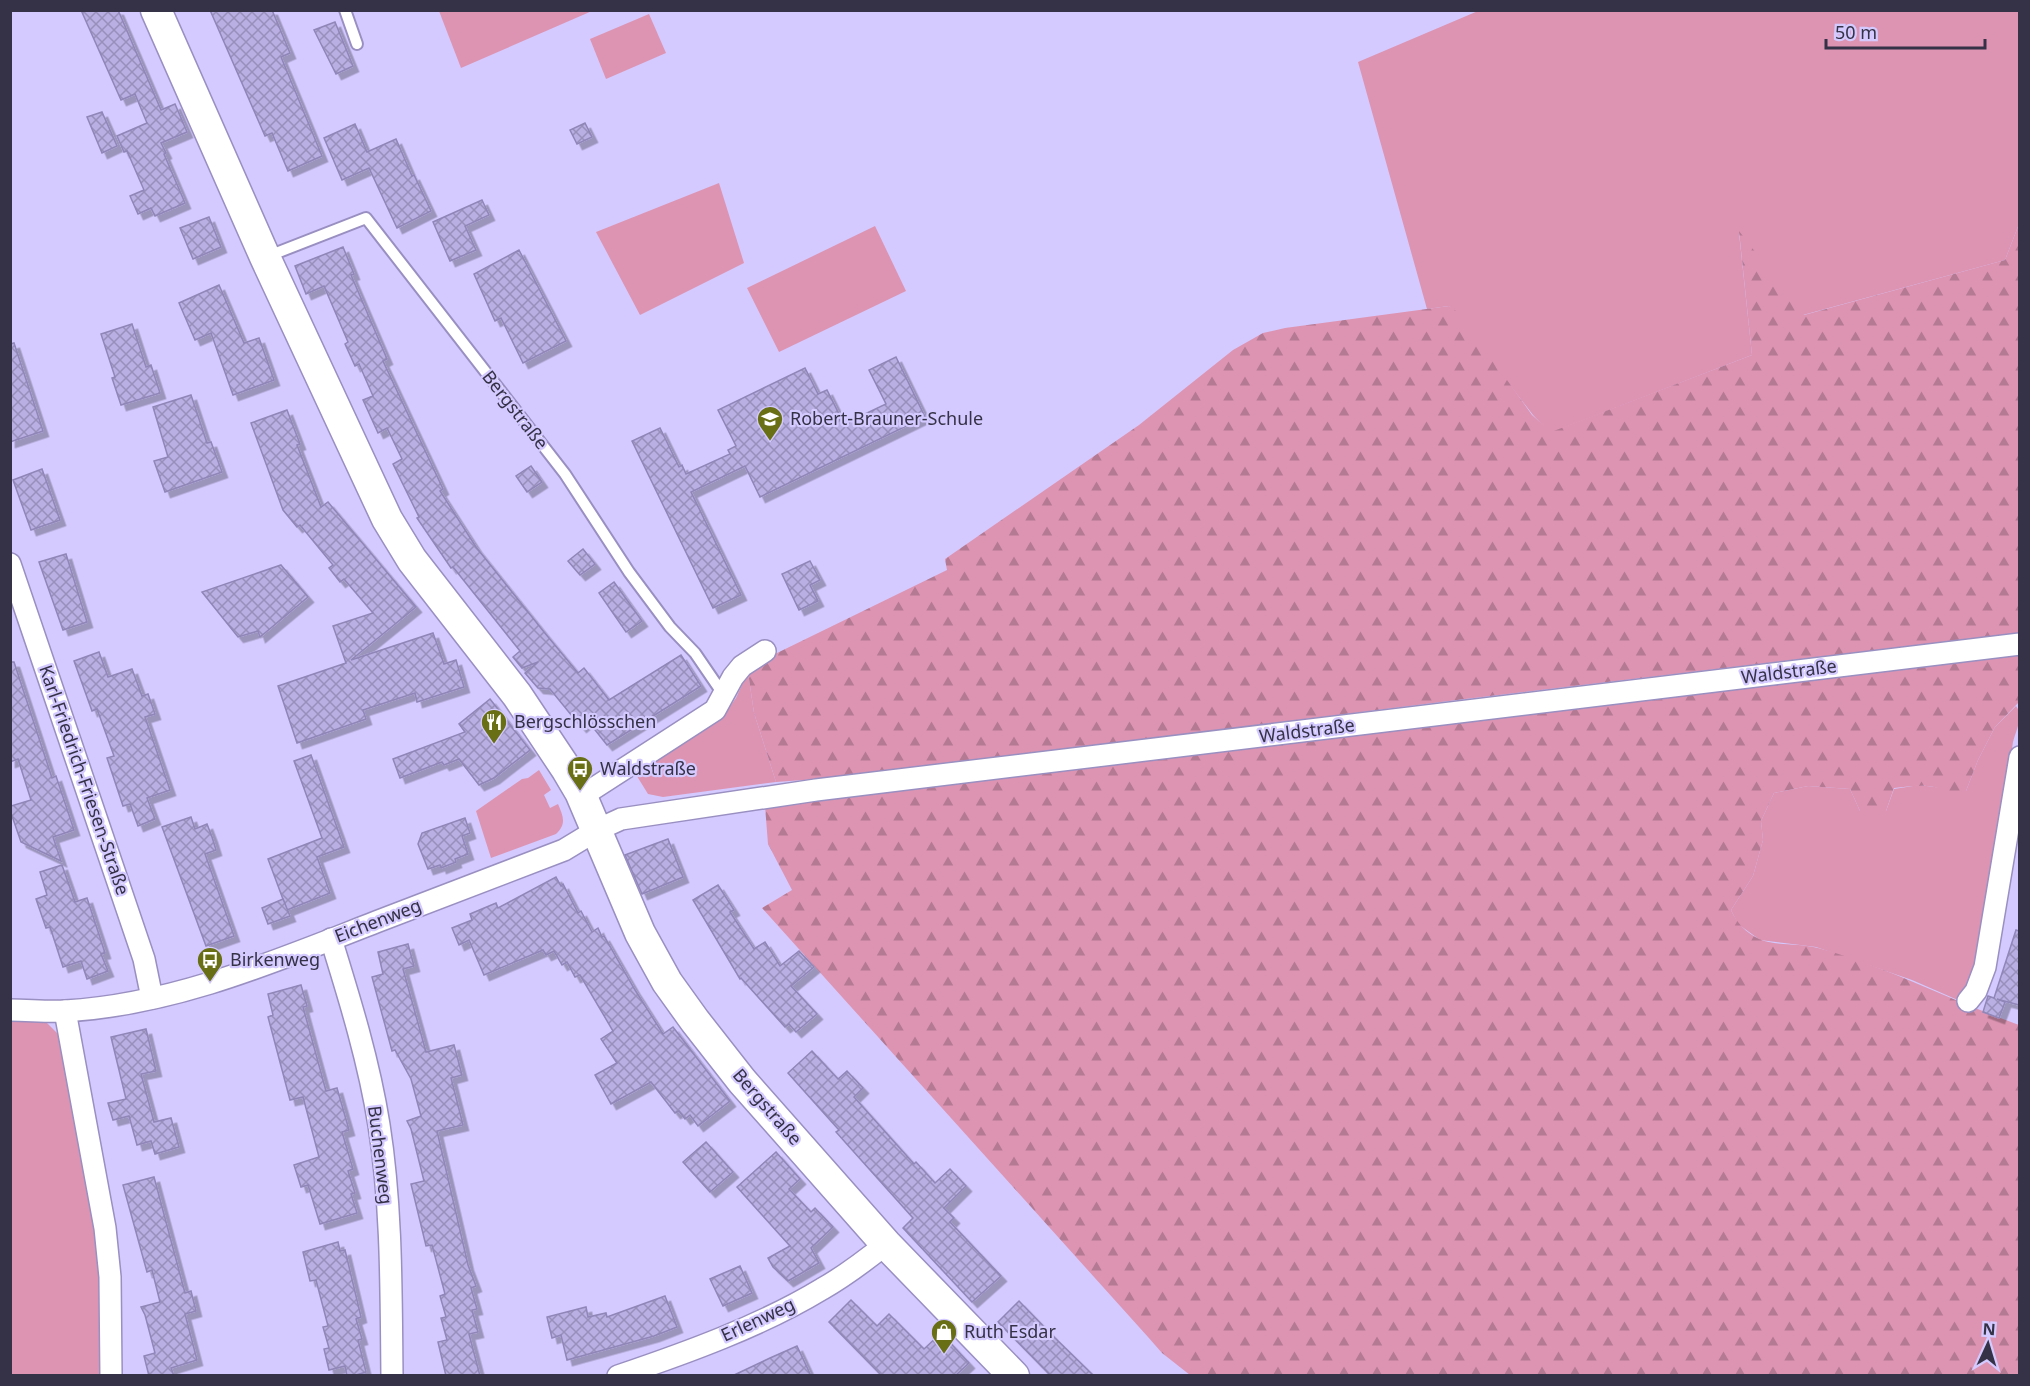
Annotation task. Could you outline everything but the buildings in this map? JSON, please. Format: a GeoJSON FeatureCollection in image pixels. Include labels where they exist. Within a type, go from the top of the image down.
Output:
{"type":"FeatureCollection","features":[{"type":"Feature","properties":{"kind":"street","name":"Bergstraße"},"geometry":{"type":"LineString","coordinates":[[156,10],[265,257],[387,519],[418,568],[517,695],[555,751],[582,796],[640,933],[668,982],[742,1081],[886,1244],[1014,1376]]}},
{"type":"Feature","properties":{"kind":"street","name":"Karl-Friedrich-Friesen-Straße"},"geometry":{"type":"LineString","coordinates":[[10,564],[144,959],[152,998]]}},
{"type":"Feature","properties":{"kind":"street","name":"Waldstraße"},"geometry":{"type":"LineString","coordinates":[[597,830],[621,819],[795,793],[2019,644]]}},
{"type":"Feature","properties":{"kind":"street"},"geometry":{"type":"LineString","coordinates":[[582,796],[715,710],[742,666],[765,651]]}},
{"type":"Feature","properties":{"kind":"street"},"geometry":{"type":"LineString","coordinates":[[1968,1000],[1976,991],[1985,967],[2019,757]]}},
{"type":"Feature","properties":{"kind":"street","name":"Eichenweg"},"geometry":{"type":"LineString","coordinates":[[10,1010],[66,1011],[152,998],[210,983],[564,850],[597,830]]}},
{"type":"Feature","properties":{"kind":"street","name":"Buchenweg"},"geometry":{"type":"LineString","coordinates":[[331,939],[363,1047],[387,1186],[393,1376]]}},
{"type":"Feature","properties":{"kind":"street"},"geometry":{"type":"LineString","coordinates":[[66,1011],[105,1228],[110,1277],[111,1376]]}},
{"type":"Feature","properties":{"kind":"street","name":"Erlenweg"},"geometry":{"type":"LineString","coordinates":[[618,1376],[681,1355],[774,1314],[822,1290],[886,1244]]}},
{"type":"Feature","properties":{"kind":"lane"},"geometry":{"type":"LineString","coordinates":[[345,10],[357,44]]}},
{"type":"Feature","properties":{"kind":"lane","name":"Bergstraße"},"geometry":{"type":"LineString","coordinates":[[265,257],[366,219],[565,474],[629,572],[670,627],[695,653],[723,694]]}},
{"type":"Feature","properties":{"kind":"green space"},"geometry":{"type":"Polygon","coordinates":[[[439,11],[592,11],[461,68],[439,11]]]}},
{"type":"Feature","properties":{"kind":"green space"},"geometry":{"type":"Polygon","coordinates":[[[1478,11],[2019,11],[2019,224],[2005,260],[1803,315],[1739,233],[1752,355],[1550,433],[1533,415],[1449,306],[1427,309],[1358,62],[1478,11]]]}},
{"type":"Feature","properties":{"kind":"green space"},"geometry":{"type":"Polygon","coordinates":[[[649,14],[666,53],[606,79],[590,39],[649,14]]]}},
{"type":"Feature","properties":{"kind":"green space"},"geometry":{"type":"Polygon","coordinates":[[[719,183],[744,263],[640,315],[596,232],[719,183]]]}},
{"type":"Feature","properties":{"kind":"green space"},"geometry":{"type":"Polygon","coordinates":[[[2019,224],[2019,633],[1457,700],[845,777],[776,782],[754,713],[748,672],[751,669],[775,654],[947,570],[945,559],[1139,425],[1233,350],[1263,333],[1449,306],[1459,313],[1532,415],[1551,432],[1752,355],[1739,231],[1804,315],[2005,260],[2019,224]]]}},
{"type":"Feature","properties":{"kind":"green space"},"geometry":{"type":"Polygon","coordinates":[[[875,226],[906,291],[779,352],[747,288],[875,226]]]}},
{"type":"Feature","properties":{"kind":"green space"},"geometry":{"type":"Polygon","coordinates":[[[2019,653],[2019,702],[1995,727],[1978,760],[1966,791],[1956,795],[1940,788],[1925,786],[1894,788],[1886,811],[1860,811],[1850,789],[1808,786],[1774,793],[1761,821],[1763,840],[1753,876],[1731,910],[1742,927],[1759,939],[1772,943],[1811,946],[1844,956],[1895,974],[2019,1025],[2019,1375],[1190,1375],[1162,1353],[762,908],[792,890],[768,844],[765,806],[2019,653]]]}},
{"type":"Feature","properties":{"kind":"green space"},"geometry":{"type":"Polygon","coordinates":[[[748,672],[754,713],[776,782],[663,797],[648,794],[635,773],[723,716],[736,698],[748,672]]]}},
{"type":"Feature","properties":{"kind":"green space"},"geometry":{"type":"Polygon","coordinates":[[[2016,706],[2019,719],[2013,742],[1980,964],[1960,1001],[1912,980],[1816,947],[1760,940],[1738,924],[1731,910],[1753,876],[1763,840],[1761,821],[1774,793],[1808,786],[1850,789],[1860,811],[1886,811],[1894,789],[1919,785],[1966,791],[1978,760],[1995,727],[2016,706]]]}},
{"type":"Feature","properties":{"kind":"green space"},"geometry":{"type":"Polygon","coordinates":[[[539,770],[551,790],[544,795],[550,808],[558,804],[560,808],[562,827],[556,834],[491,858],[476,811],[539,770]]]}},
{"type":"Feature","properties":{"kind":"green space"},"geometry":{"type":"Polygon","coordinates":[[[10,1019],[45,1021],[59,1035],[89,1184],[102,1289],[104,1375],[11,1375],[10,1019]]]}},
{"type":"Feature","properties":{"kind":"place","name":"Robert-Brauner-Schule"},"geometry":{"type":"Point","coordinates":[770,442]}},
{"type":"Feature","properties":{"kind":"place","name":"Bergschlösschen"},"geometry":{"type":"Point","coordinates":[494,745]}},
{"type":"Feature","properties":{"kind":"place","name":"Waldstraße"},"geometry":{"type":"Point","coordinates":[580,792]}},
{"type":"Feature","properties":{"kind":"place","name":"Birkenweg"},"geometry":{"type":"Point","coordinates":[210,983]}},
{"type":"Feature","properties":{"kind":"place","name":"Ruth Esdar"},"geometry":{"type":"Point","coordinates":[944,1355]}}]}
